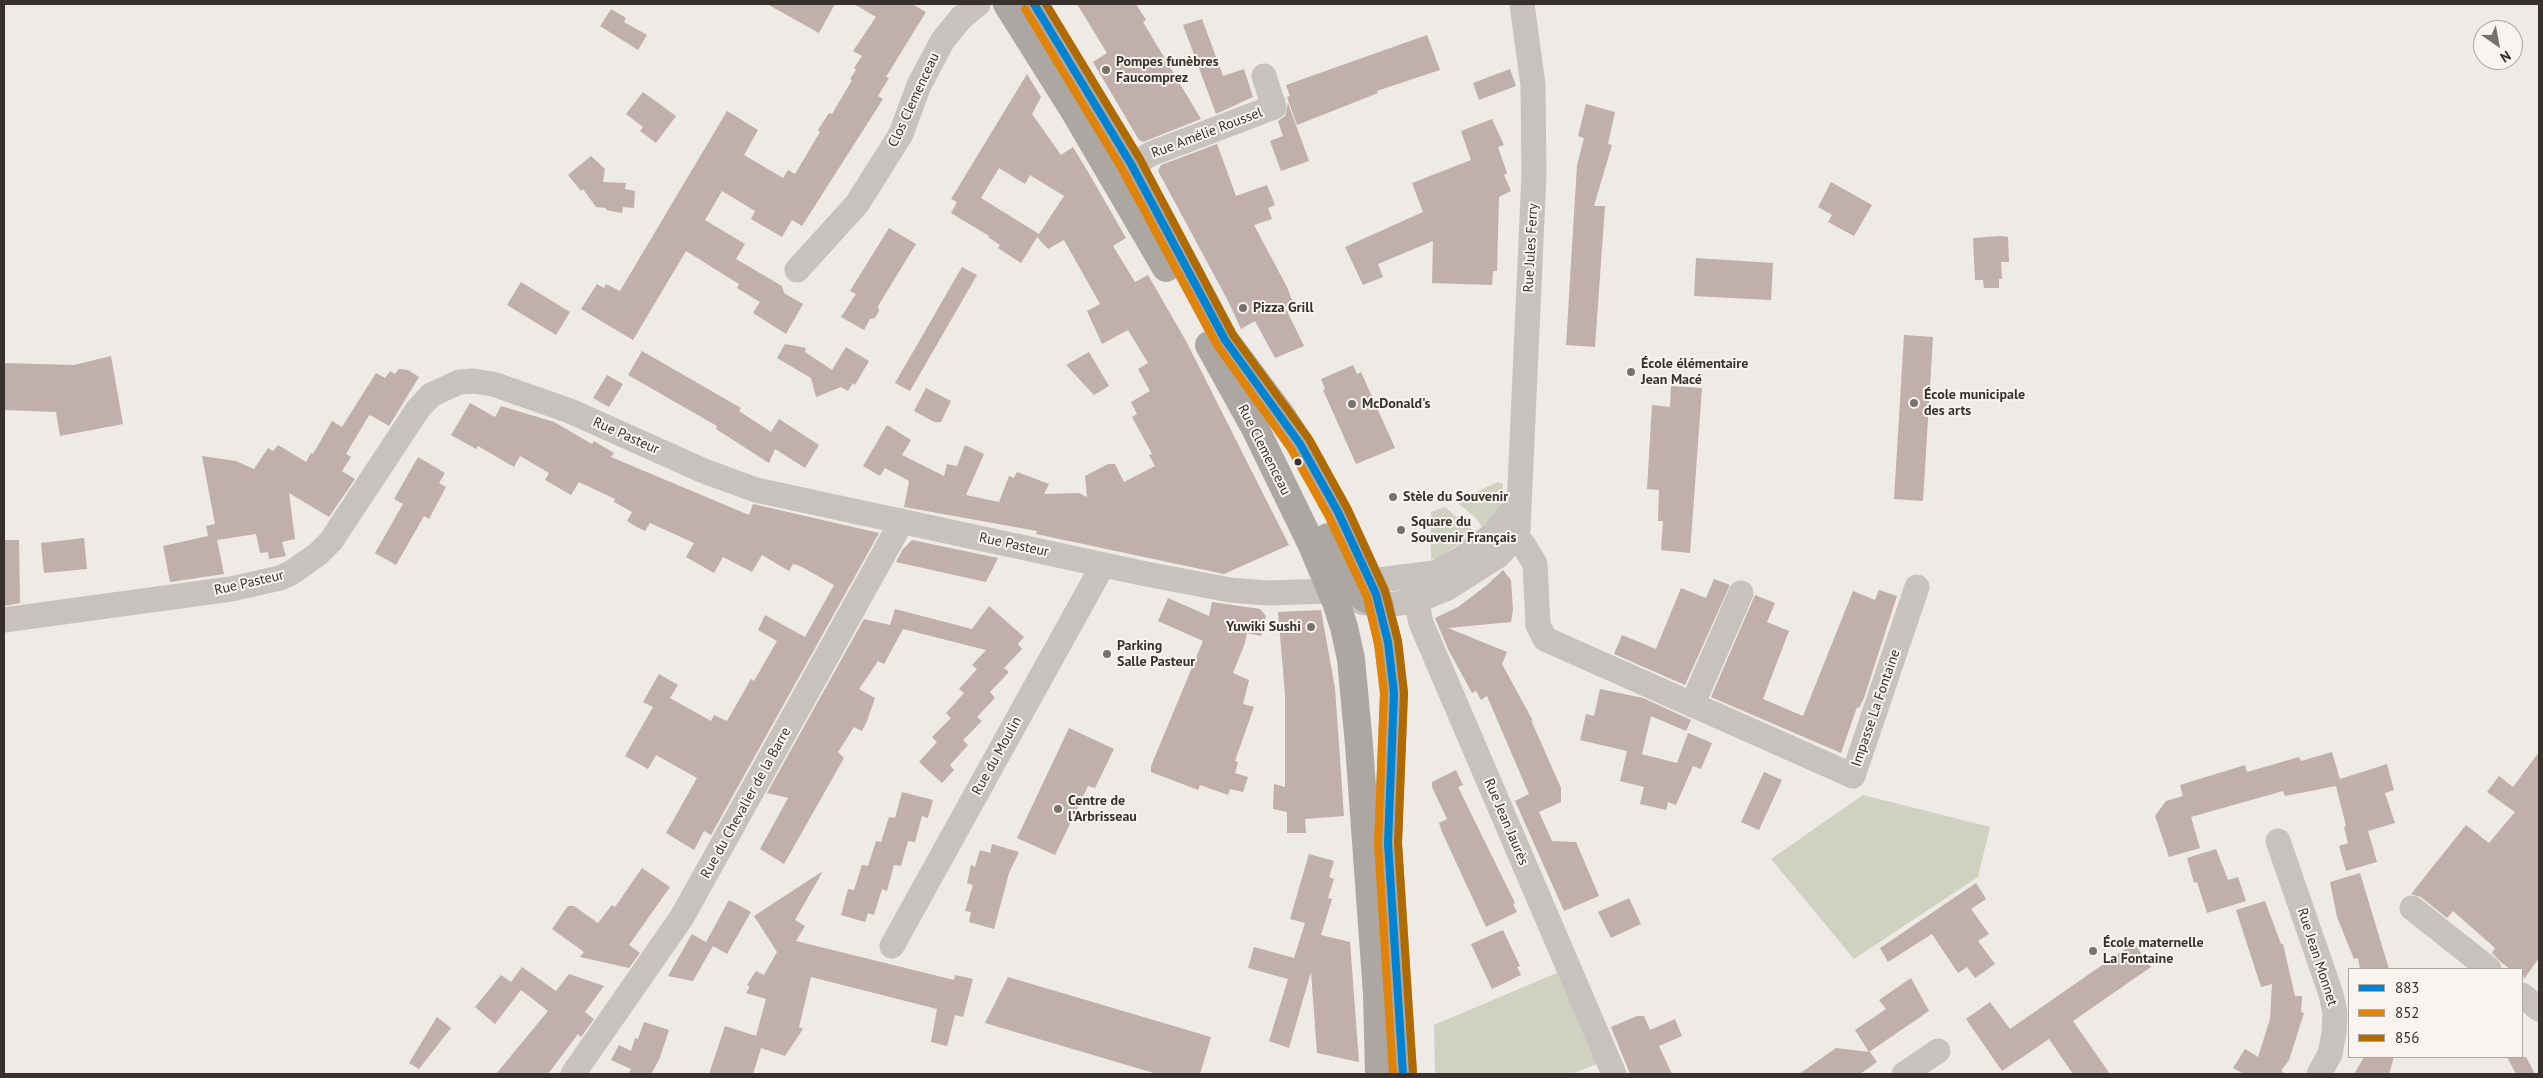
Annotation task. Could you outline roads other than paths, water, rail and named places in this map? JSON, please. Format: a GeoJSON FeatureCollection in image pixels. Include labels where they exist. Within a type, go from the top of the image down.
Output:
{"type":"FeatureCollection","features":[{"type":"Feature","properties":{"kind":"main road","name":"Rue Clemenceau"},"geometry":{"type":"LineString","coordinates":[[1007,4],[1122,170],[1225,340],[1281,415],[1300,444],[1338,512],[1358,590],[1344,627],[1353,678],[1369,878],[1378,1009],[1379,1074]]}},
{"type":"Feature","properties":{"kind":"main road","name":"Rue Clemenceau"},"geometry":{"type":"LineString","coordinates":[[1034,4],[1256,430],[1304,494],[1388,642],[1394,693],[1388,843],[1403,1074]]}},
{"type":"Feature","properties":{"kind":"street","name":"Clos Clemenceau"},"geometry":{"type":"LineString","coordinates":[[797,270],[857,204],[901,134],[919,85],[943,40],[961,18],[978,4]]}},
{"type":"Feature","properties":{"kind":"street","name":"Rue Jules Ferry"},"geometry":{"type":"LineString","coordinates":[[1358,590],[1416,600],[1446,589],[1498,556],[1509,531],[1520,519],[1519,494],[1535,128],[1533,85],[1522,4]]}},
{"type":"Feature","properties":{"kind":"street","name":"Rue Amélie Roussel"},"geometry":{"type":"LineString","coordinates":[[1122,170],[1153,153],[1274,106],[1264,76]]}},
{"type":"Feature","properties":{"kind":"street","name":"Rue Pasteur"},"geometry":{"type":"LineString","coordinates":[[4,620],[231,589],[280,578],[291,573],[318,554],[331,541],[418,409],[431,395],[459,382],[473,381],[493,384],[570,411],[732,483],[756,490],[1102,565],[1230,590],[1266,593],[1358,590]]}},
{"type":"Feature","properties":{"kind":"street","name":"Rue du Chevalier de la Barre"},"geometry":{"type":"LineString","coordinates":[[573,1074],[682,917],[902,521]]}},
{"type":"Feature","properties":{"kind":"street"},"geometry":{"type":"LineString","coordinates":[[1416,600],[1422,583],[1434,573],[1509,531]]}},
{"type":"Feature","properties":{"kind":"street","name":"Impasse La Fontaine"},"geometry":{"type":"LineString","coordinates":[[1509,531],[1532,554],[1535,564],[1538,625],[1545,639],[1853,776],[1917,588]]}},
{"type":"Feature","properties":{"kind":"street","name":"Rue du Moulin"},"geometry":{"type":"LineString","coordinates":[[892,946],[1102,565]]}},
{"type":"Feature","properties":{"kind":"street"},"geometry":{"type":"LineString","coordinates":[[1358,590],[1434,573]]}},
{"type":"Feature","properties":{"kind":"street"},"geometry":{"type":"LineString","coordinates":[[1692,705],[1742,593]]}},
{"type":"Feature","properties":{"kind":"street","name":"Rue Jean Jaurès"},"geometry":{"type":"LineString","coordinates":[[1416,600],[1424,631],[1614,1074]]}},
{"type":"Feature","properties":{"kind":"street","name":"Rue Jean Monnet"},"geometry":{"type":"LineString","coordinates":[[2278,841],[2331,994],[2335,1013],[2330,1054],[2319,1074]]}},
{"type":"Feature","properties":{"kind":"street"},"geometry":{"type":"LineString","coordinates":[[2412,908],[2488,968]]}},
{"type":"Feature","properties":{"kind":"street"},"geometry":{"type":"LineString","coordinates":[[2523,996],[2539,1009]]}},
{"type":"Feature","properties":{"kind":"street"},"geometry":{"type":"LineString","coordinates":[[1904,1074],[1938,1051]]}},
{"type":"Feature","properties":{"kind":"place","name":"Pompes funèbres Faucomprez"},"geometry":{"type":"Point","coordinates":[1106,70]}},
{"type":"Feature","properties":{"kind":"place","name":"Pizza Grill"},"geometry":{"type":"Point","coordinates":[1243,308]}},
{"type":"Feature","properties":{"kind":"place","name":"École élémentaire Jean Macé"},"geometry":{"type":"Point","coordinates":[1631,372]}},
{"type":"Feature","properties":{"kind":"place","name":"École municipale des arts"},"geometry":{"type":"Point","coordinates":[1914,403]}},
{"type":"Feature","properties":{"kind":"place","name":"McDonald's"},"geometry":{"type":"Point","coordinates":[1352,404]}},
{"type":"Feature","properties":{"kind":"place","name":"Stèle du Souvenir"},"geometry":{"type":"Point","coordinates":[1393,497]}},
{"type":"Feature","properties":{"kind":"place","name":"Square du Souvenir Français"},"geometry":{"type":"Point","coordinates":[1401,530]}},
{"type":"Feature","properties":{"kind":"place","name":"Yuwiki Sushi"},"geometry":{"type":"Point","coordinates":[1311,627]}},
{"type":"Feature","properties":{"kind":"place","name":"Parking Salle Pasteur"},"geometry":{"type":"Point","coordinates":[1107,654]}},
{"type":"Feature","properties":{"kind":"place","name":"Centre de l'Arbrisseau"},"geometry":{"type":"Point","coordinates":[1058,809]}},
{"type":"Feature","properties":{"kind":"place","name":"École maternelle La Fontaine"},"geometry":{"type":"Point","coordinates":[2093,951]}}]}
